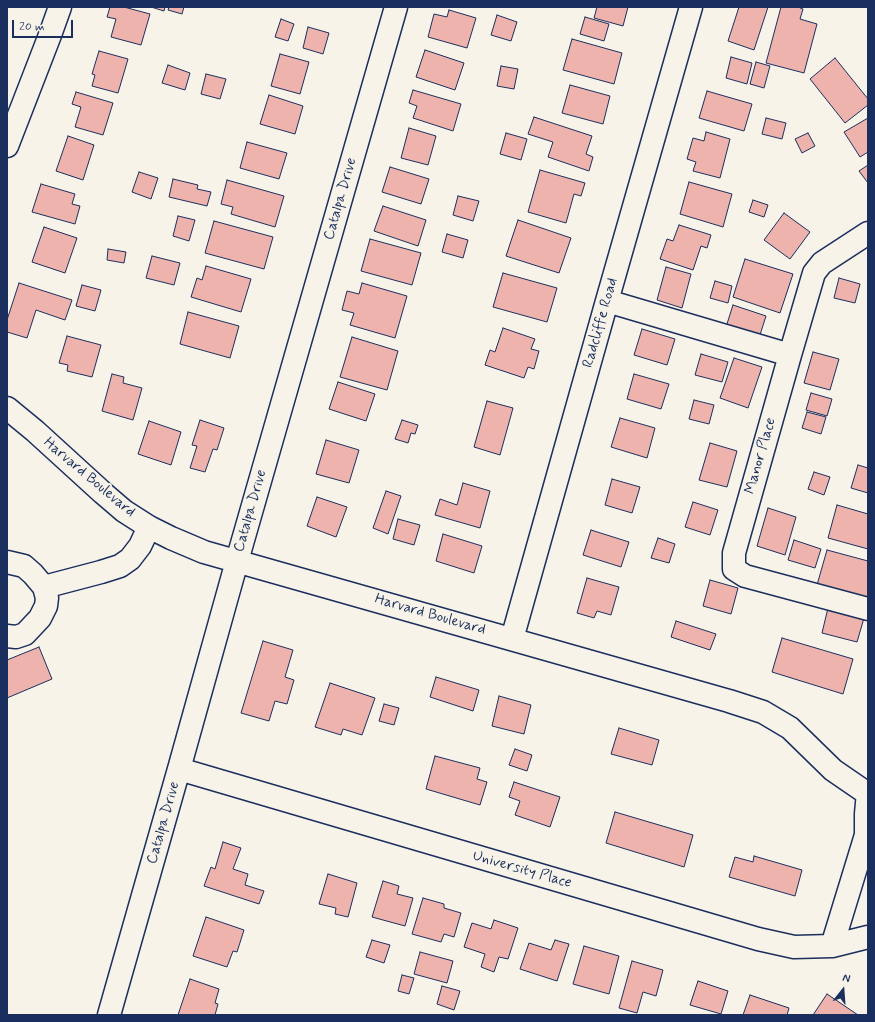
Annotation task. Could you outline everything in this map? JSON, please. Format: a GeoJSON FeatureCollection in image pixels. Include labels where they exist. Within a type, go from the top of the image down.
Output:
{"type":"FeatureCollection","features":[{"type":"Feature","properties":{"kind":"street"},"geometry":{"type":"LineString","coordinates":[[7,146],[60,7]]}},
{"type":"Feature","properties":{"kind":"street","name":"Catalpa Drive"},"geometry":{"type":"LineString","coordinates":[[109,1015],[237,561],[396,7]]}},
{"type":"Feature","properties":{"kind":"street","name":"Radcliffe Road"},"geometry":{"type":"LineString","coordinates":[[512,639],[691,7]]}},
{"type":"Feature","properties":{"kind":"street","name":"Manor Place"},"geometry":{"type":"LineString","coordinates":[[868,233],[822,263],[814,273],[734,553],[734,569],[745,576],[868,609]]}},
{"type":"Feature","properties":{"kind":"street"},"geometry":{"type":"LineString","coordinates":[[607,302],[790,355]]}},
{"type":"Feature","properties":{"kind":"street","name":"Harvard Boulevard"},"geometry":{"type":"LineString","coordinates":[[7,408],[124,511],[149,527],[171,538],[204,552],[729,701],[763,712],[790,728],[833,770],[868,793]]}},
{"type":"Feature","properties":{"kind":"street"},"geometry":{"type":"LineString","coordinates":[[44,587],[120,566],[130,559],[140,546],[149,527]]}},
{"type":"Feature","properties":{"kind":"street"},"geometry":{"type":"LineString","coordinates":[[7,562],[24,566],[33,574],[44,587],[47,598],[46,606],[40,618],[25,634],[16,637],[7,636]]}},
{"type":"Feature","properties":{"kind":"street","name":"University Place"},"geometry":{"type":"LineString","coordinates":[[179,769],[758,939],[794,947],[832,946],[868,937]]}},
{"type":"Feature","properties":{"kind":"street"},"geometry":{"type":"LineString","coordinates":[[832,946],[867,837],[866,814],[868,793]]}},
{"type":"Feature","properties":{"kind":"building"},"geometry":{"type":"Polygon","coordinates":[[[110,7],[124,7],[150,14],[141,45],[111,37],[116,19],[107,17],[110,7]]]}},
{"type":"Feature","properties":{"kind":"building"},"geometry":{"type":"Polygon","coordinates":[[[151,7],[165,7],[164,11],[151,7]]]}},
{"type":"Feature","properties":{"kind":"building"},"geometry":{"type":"Polygon","coordinates":[[[169,7],[184,7],[182,14],[168,10],[169,7]]]}},
{"type":"Feature","properties":{"kind":"building"},"geometry":{"type":"Polygon","coordinates":[[[597,7],[628,7],[623,26],[594,18],[597,7]]]}},
{"type":"Feature","properties":{"kind":"building"},"geometry":{"type":"Polygon","coordinates":[[[739,7],[768,7],[754,50],[728,41],[739,7]]]}},
{"type":"Feature","properties":{"kind":"building"},"geometry":{"type":"Polygon","coordinates":[[[781,7],[798,7],[803,9],[800,19],[817,24],[804,73],[766,63],[781,7]]]}},
{"type":"Feature","properties":{"kind":"building"},"geometry":{"type":"Polygon","coordinates":[[[449,10],[476,18],[467,48],[428,37],[434,14],[447,17],[449,10]]]}},
{"type":"Feature","properties":{"kind":"building"},"geometry":{"type":"Polygon","coordinates":[[[497,15],[517,22],[511,41],[491,35],[497,15]]]}},
{"type":"Feature","properties":{"kind":"building"},"geometry":{"type":"Polygon","coordinates":[[[585,17],[609,24],[604,41],[580,34],[585,17]]]}},
{"type":"Feature","properties":{"kind":"building"},"geometry":{"type":"Polygon","coordinates":[[[281,19],[294,24],[288,41],[275,37],[281,19]]]}},
{"type":"Feature","properties":{"kind":"building"},"geometry":{"type":"Polygon","coordinates":[[[308,27],[329,33],[323,54],[303,48],[308,27]]]}},
{"type":"Feature","properties":{"kind":"building"},"geometry":{"type":"Polygon","coordinates":[[[572,39],[622,53],[614,84],[563,70],[572,39]]]}},
{"type":"Feature","properties":{"kind":"building"},"geometry":{"type":"Polygon","coordinates":[[[425,50],[464,63],[455,90],[416,77],[425,50]]]}},
{"type":"Feature","properties":{"kind":"building"},"geometry":{"type":"Polygon","coordinates":[[[99,51],[128,59],[118,93],[92,86],[95,75],[92,74],[99,51]]]}},
{"type":"Feature","properties":{"kind":"building"},"geometry":{"type":"Polygon","coordinates":[[[280,54],[309,62],[300,94],[271,86],[280,54]]]}},
{"type":"Feature","properties":{"kind":"building"},"geometry":{"type":"Polygon","coordinates":[[[731,57],[752,63],[747,84],[726,78],[731,57]]]}},
{"type":"Feature","properties":{"kind":"building"},"geometry":{"type":"Polygon","coordinates":[[[835,58],[868,99],[868,105],[845,123],[810,79],[835,58]]]}},
{"type":"Feature","properties":{"kind":"building"},"geometry":{"type":"Polygon","coordinates":[[[756,62],[770,66],[764,88],[750,84],[756,62]]]}},
{"type":"Feature","properties":{"kind":"building"},"geometry":{"type":"Polygon","coordinates":[[[168,65],[190,73],[185,90],[162,83],[168,65]]]}},
{"type":"Feature","properties":{"kind":"building"},"geometry":{"type":"Polygon","coordinates":[[[501,66],[518,69],[514,89],[497,86],[501,66]]]}},
{"type":"Feature","properties":{"kind":"building"},"geometry":{"type":"Polygon","coordinates":[[[206,74],[226,79],[220,99],[201,94],[206,74]]]}},
{"type":"Feature","properties":{"kind":"building"},"geometry":{"type":"Polygon","coordinates":[[[570,85],[610,96],[603,124],[562,113],[570,85]]]}},
{"type":"Feature","properties":{"kind":"building"},"geometry":{"type":"Polygon","coordinates":[[[413,90],[461,104],[453,131],[413,118],[417,106],[409,103],[413,90]]]}},
{"type":"Feature","properties":{"kind":"building"},"geometry":{"type":"Polygon","coordinates":[[[707,91],[752,104],[744,131],[699,118],[707,91]]]}},
{"type":"Feature","properties":{"kind":"building"},"geometry":{"type":"Polygon","coordinates":[[[76,92],[113,103],[103,135],[75,127],[81,107],[72,104],[76,92]]]}},
{"type":"Feature","properties":{"kind":"building"},"geometry":{"type":"Polygon","coordinates":[[[269,95],[303,106],[295,134],[260,124],[269,95]]]}},
{"type":"Feature","properties":{"kind":"building"},"geometry":{"type":"Polygon","coordinates":[[[534,117],[592,136],[586,154],[593,157],[589,171],[548,157],[553,142],[528,134],[534,117]]]}},
{"type":"Feature","properties":{"kind":"building"},"geometry":{"type":"Polygon","coordinates":[[[766,118],[786,123],[782,139],[762,134],[766,118]]]}},
{"type":"Feature","properties":{"kind":"building"},"geometry":{"type":"Polygon","coordinates":[[[868,118],[868,152],[860,157],[844,132],[868,118]]]}},
{"type":"Feature","properties":{"kind":"building"},"geometry":{"type":"Polygon","coordinates":[[[409,128],[436,136],[428,165],[401,158],[409,128]]]}},
{"type":"Feature","properties":{"kind":"building"},"geometry":{"type":"Polygon","coordinates":[[[706,132],[730,139],[720,178],[693,171],[696,162],[687,159],[693,138],[704,141],[706,132]]]}},
{"type":"Feature","properties":{"kind":"building"},"geometry":{"type":"Polygon","coordinates":[[[506,133],[527,139],[521,160],[500,154],[506,133]]]}},
{"type":"Feature","properties":{"kind":"building"},"geometry":{"type":"Polygon","coordinates":[[[808,133],[815,146],[802,153],[795,139],[808,133]]]}},
{"type":"Feature","properties":{"kind":"building"},"geometry":{"type":"Polygon","coordinates":[[[68,136],[94,145],[83,180],[56,171],[68,136]]]}},
{"type":"Feature","properties":{"kind":"building"},"geometry":{"type":"Polygon","coordinates":[[[247,142],[287,153],[279,179],[240,168],[247,142]]]}},
{"type":"Feature","properties":{"kind":"building"},"geometry":{"type":"Polygon","coordinates":[[[868,165],[868,183],[859,171],[868,165]]]}},
{"type":"Feature","properties":{"kind":"building"},"geometry":{"type":"Polygon","coordinates":[[[390,167],[429,179],[421,204],[382,192],[390,167]]]}},
{"type":"Feature","properties":{"kind":"building"},"geometry":{"type":"Polygon","coordinates":[[[540,170],[585,183],[581,196],[574,194],[566,223],[528,212],[540,170]]]}},
{"type":"Feature","properties":{"kind":"building"},"geometry":{"type":"Polygon","coordinates":[[[139,172],[158,178],[151,199],[132,192],[139,172]]]}},
{"type":"Feature","properties":{"kind":"building"},"geometry":{"type":"Polygon","coordinates":[[[173,179],[198,185],[197,189],[211,192],[207,206],[169,197],[173,179]]]}},
{"type":"Feature","properties":{"kind":"building"},"geometry":{"type":"Polygon","coordinates":[[[227,180],[284,196],[275,227],[231,214],[233,207],[221,204],[227,180]]]}},
{"type":"Feature","properties":{"kind":"building"},"geometry":{"type":"Polygon","coordinates":[[[689,182],[732,194],[723,227],[680,214],[689,182]]]}},
{"type":"Feature","properties":{"kind":"building"},"geometry":{"type":"Polygon","coordinates":[[[41,184],[75,194],[72,204],[80,206],[75,224],[32,212],[41,184]]]}},
{"type":"Feature","properties":{"kind":"building"},"geometry":{"type":"Polygon","coordinates":[[[458,196],[479,201],[473,221],[453,215],[458,196]]]}},
{"type":"Feature","properties":{"kind":"building"},"geometry":{"type":"Polygon","coordinates":[[[753,200],[768,205],[764,217],[749,212],[753,200]]]}},
{"type":"Feature","properties":{"kind":"building"},"geometry":{"type":"Polygon","coordinates":[[[383,206],[426,220],[418,246],[374,231],[383,206]]]}},
{"type":"Feature","properties":{"kind":"building"},"geometry":{"type":"Polygon","coordinates":[[[784,213],[810,232],[790,259],[764,240],[784,213]]]}},
{"type":"Feature","properties":{"kind":"building"},"geometry":{"type":"Polygon","coordinates":[[[178,216],[195,220],[189,241],[173,236],[178,216]]]}},
{"type":"Feature","properties":{"kind":"building"},"geometry":{"type":"Polygon","coordinates":[[[518,220],[571,238],[559,273],[506,256],[518,220]]]}},
{"type":"Feature","properties":{"kind":"building"},"geometry":{"type":"Polygon","coordinates":[[[214,221],[273,237],[264,269],[205,253],[214,221]]]}},
{"type":"Feature","properties":{"kind":"building"},"geometry":{"type":"Polygon","coordinates":[[[679,225],[711,235],[707,248],[701,246],[693,270],[660,259],[667,239],[673,241],[679,225]]]}},
{"type":"Feature","properties":{"kind":"building"},"geometry":{"type":"Polygon","coordinates":[[[44,227],[77,238],[65,273],[32,262],[44,227]]]}},
{"type":"Feature","properties":{"kind":"building"},"geometry":{"type":"Polygon","coordinates":[[[447,234],[468,240],[463,258],[442,252],[447,234]]]}},
{"type":"Feature","properties":{"kind":"building"},"geometry":{"type":"Polygon","coordinates":[[[370,239],[421,253],[412,285],[361,271],[370,239]]]}},
{"type":"Feature","properties":{"kind":"building"},"geometry":{"type":"Polygon","coordinates":[[[108,249],[126,252],[124,263],[107,260],[108,249]]]}},
{"type":"Feature","properties":{"kind":"building"},"geometry":{"type":"Polygon","coordinates":[[[152,256],[180,263],[174,285],[146,278],[152,256]]]}},
{"type":"Feature","properties":{"kind":"building"},"geometry":{"type":"Polygon","coordinates":[[[745,259],[793,274],[780,313],[733,297],[745,259]]]}},
{"type":"Feature","properties":{"kind":"building"},"geometry":{"type":"Polygon","coordinates":[[[206,266],[251,279],[241,312],[191,297],[197,278],[202,280],[206,266]]]}},
{"type":"Feature","properties":{"kind":"building"},"geometry":{"type":"Polygon","coordinates":[[[666,267],[691,274],[682,308],[657,300],[666,267]]]}},
{"type":"Feature","properties":{"kind":"building"},"geometry":{"type":"Polygon","coordinates":[[[503,273],[557,288],[547,322],[493,307],[503,273]]]}},
{"type":"Feature","properties":{"kind":"building"},"geometry":{"type":"Polygon","coordinates":[[[839,278],[860,284],[855,303],[834,298],[839,278]]]}},
{"type":"Feature","properties":{"kind":"building"},"geometry":{"type":"Polygon","coordinates":[[[715,281],[732,286],[728,303],[710,298],[715,281]]]}},
{"type":"Feature","properties":{"kind":"building"},"geometry":{"type":"Polygon","coordinates":[[[19,283],[72,300],[65,320],[36,310],[27,338],[7,332],[7,320],[19,283]]]}},
{"type":"Feature","properties":{"kind":"building"},"geometry":{"type":"Polygon","coordinates":[[[362,283],[407,296],[395,338],[350,325],[354,313],[342,310],[347,291],[359,294],[362,283]]]}},
{"type":"Feature","properties":{"kind":"building"},"geometry":{"type":"Polygon","coordinates":[[[82,285],[101,290],[95,311],[76,306],[82,285]]]}},
{"type":"Feature","properties":{"kind":"building"},"geometry":{"type":"Polygon","coordinates":[[[733,305],[766,316],[759,338],[726,327],[733,305]]]}},
{"type":"Feature","properties":{"kind":"building"},"geometry":{"type":"Polygon","coordinates":[[[188,312],[239,326],[230,358],[180,344],[188,312]]]}},
{"type":"Feature","properties":{"kind":"building"},"geometry":{"type":"Polygon","coordinates":[[[503,328],[535,339],[531,349],[539,351],[534,369],[528,367],[524,378],[485,365],[490,350],[495,352],[503,328]]]}},
{"type":"Feature","properties":{"kind":"building"},"geometry":{"type":"Polygon","coordinates":[[[642,329],[675,339],[667,365],[634,355],[642,329]]]}},
{"type":"Feature","properties":{"kind":"building"},"geometry":{"type":"Polygon","coordinates":[[[67,336],[101,345],[92,377],[67,371],[68,365],[59,363],[67,336]]]}},
{"type":"Feature","properties":{"kind":"building"},"geometry":{"type":"Polygon","coordinates":[[[352,337],[398,351],[387,390],[340,377],[352,337]]]}},
{"type":"Feature","properties":{"kind":"building"},"geometry":{"type":"Polygon","coordinates":[[[813,352],[839,359],[830,390],[804,383],[813,352]]]}},
{"type":"Feature","properties":{"kind":"building"},"geometry":{"type":"Polygon","coordinates":[[[701,354],[728,362],[722,382],[695,375],[701,354]]]}},
{"type":"Feature","properties":{"kind":"building"},"geometry":{"type":"Polygon","coordinates":[[[734,358],[762,367],[748,408],[720,398],[734,358]]]}},
{"type":"Feature","properties":{"kind":"building"},"geometry":{"type":"Polygon","coordinates":[[[112,374],[124,377],[123,383],[142,388],[133,420],[102,411],[112,374]]]}},
{"type":"Feature","properties":{"kind":"building"},"geometry":{"type":"Polygon","coordinates":[[[634,374],[669,384],[661,409],[627,399],[634,374]]]}},
{"type":"Feature","properties":{"kind":"building"},"geometry":{"type":"Polygon","coordinates":[[[338,382],[375,394],[366,421],[329,409],[338,382]]]}},
{"type":"Feature","properties":{"kind":"building"},"geometry":{"type":"Polygon","coordinates":[[[811,393],[832,399],[827,416],[806,410],[811,393]]]}},
{"type":"Feature","properties":{"kind":"building"},"geometry":{"type":"Polygon","coordinates":[[[694,400],[714,405],[709,424],[689,419],[694,400]]]}},
{"type":"Feature","properties":{"kind":"building"},"geometry":{"type":"Polygon","coordinates":[[[487,401],[513,408],[500,455],[474,447],[487,401]]]}},
{"type":"Feature","properties":{"kind":"building"},"geometry":{"type":"Polygon","coordinates":[[[807,412],[826,417],[821,434],[802,428],[807,412]]]}},
{"type":"Feature","properties":{"kind":"building"},"geometry":{"type":"Polygon","coordinates":[[[620,418],[655,428],[647,458],[611,447],[620,418]]]}},
{"type":"Feature","properties":{"kind":"building"},"geometry":{"type":"Polygon","coordinates":[[[200,420],[224,428],[217,450],[213,449],[205,472],[190,468],[197,446],[192,445],[200,420]]]}},
{"type":"Feature","properties":{"kind":"building"},"geometry":{"type":"Polygon","coordinates":[[[402,420],[418,425],[415,434],[411,433],[408,443],[395,439],[402,420]]]}},
{"type":"Feature","properties":{"kind":"building"},"geometry":{"type":"Polygon","coordinates":[[[149,421],[181,432],[171,465],[138,454],[149,421]]]}},
{"type":"Feature","properties":{"kind":"building"},"geometry":{"type":"Polygon","coordinates":[[[326,440],[359,450],[349,483],[316,474],[326,440]]]}},
{"type":"Feature","properties":{"kind":"building"},"geometry":{"type":"Polygon","coordinates":[[[710,443],[737,451],[727,487],[699,480],[710,443]]]}},
{"type":"Feature","properties":{"kind":"building"},"geometry":{"type":"Polygon","coordinates":[[[858,465],[868,468],[868,493],[851,488],[858,465]]]}},
{"type":"Feature","properties":{"kind":"building"},"geometry":{"type":"Polygon","coordinates":[[[814,472],[830,477],[824,495],[808,489],[814,472]]]}},
{"type":"Feature","properties":{"kind":"building"},"geometry":{"type":"Polygon","coordinates":[[[612,479],[640,487],[632,513],[605,505],[612,479]]]}},
{"type":"Feature","properties":{"kind":"building"},"geometry":{"type":"Polygon","coordinates":[[[463,483],[490,491],[480,528],[435,515],[440,499],[457,505],[463,483]]]}},
{"type":"Feature","properties":{"kind":"building"},"geometry":{"type":"Polygon","coordinates":[[[386,491],[401,496],[388,534],[373,528],[386,491]]]}},
{"type":"Feature","properties":{"kind":"building"},"geometry":{"type":"Polygon","coordinates":[[[317,497],[347,507],[336,537],[307,526],[317,497]]]}},
{"type":"Feature","properties":{"kind":"building"},"geometry":{"type":"Polygon","coordinates":[[[693,502],[718,510],[710,535],[685,527],[693,502]]]}},
{"type":"Feature","properties":{"kind":"building"},"geometry":{"type":"Polygon","coordinates":[[[837,505],[868,514],[868,549],[828,538],[837,505]]]}},
{"type":"Feature","properties":{"kind":"building"},"geometry":{"type":"Polygon","coordinates":[[[768,508],[796,517],[785,555],[757,546],[768,508]]]}},
{"type":"Feature","properties":{"kind":"building"},"geometry":{"type":"Polygon","coordinates":[[[398,519],[420,525],[414,545],[393,539],[398,519]]]}},
{"type":"Feature","properties":{"kind":"building"},"geometry":{"type":"Polygon","coordinates":[[[591,530],[629,542],[621,567],[583,555],[591,530]]]}},
{"type":"Feature","properties":{"kind":"building"},"geometry":{"type":"Polygon","coordinates":[[[443,534],[482,546],[474,573],[436,561],[443,534]]]}},
{"type":"Feature","properties":{"kind":"building"},"geometry":{"type":"Polygon","coordinates":[[[658,538],[675,544],[669,563],[651,558],[658,538]]]}},
{"type":"Feature","properties":{"kind":"building"},"geometry":{"type":"Polygon","coordinates":[[[794,540],[821,549],[815,568],[788,560],[794,540]]]}},
{"type":"Feature","properties":{"kind":"building"},"geometry":{"type":"Polygon","coordinates":[[[827,550],[868,561],[868,600],[817,585],[827,550]]]}},
{"type":"Feature","properties":{"kind":"building"},"geometry":{"type":"Polygon","coordinates":[[[587,578],[619,587],[611,615],[597,611],[594,618],[577,613],[587,578]]]}},
{"type":"Feature","properties":{"kind":"building"},"geometry":{"type":"Polygon","coordinates":[[[710,580],[738,588],[731,614],[703,606],[710,580]]]}},
{"type":"Feature","properties":{"kind":"building"},"geometry":{"type":"Polygon","coordinates":[[[828,608],[864,618],[857,642],[822,633],[828,608]]]}},
{"type":"Feature","properties":{"kind":"building"},"geometry":{"type":"Polygon","coordinates":[[[676,621],[716,634],[710,650],[671,637],[676,621]]]}},
{"type":"Feature","properties":{"kind":"building"},"geometry":{"type":"Polygon","coordinates":[[[782,638],[853,659],[843,694],[772,672],[782,638]]]}},
{"type":"Feature","properties":{"kind":"building"},"geometry":{"type":"Polygon","coordinates":[[[263,641],[293,650],[285,677],[294,680],[287,704],[275,701],[269,721],[241,713],[263,641]]]}},
{"type":"Feature","properties":{"kind":"building"},"geometry":{"type":"Polygon","coordinates":[[[39,647],[52,679],[7,698],[7,660],[39,647]]]}},
{"type":"Feature","properties":{"kind":"building"},"geometry":{"type":"Polygon","coordinates":[[[436,677],[479,690],[473,711],[430,697],[436,677]]]}},
{"type":"Feature","properties":{"kind":"building"},"geometry":{"type":"Polygon","coordinates":[[[330,683],[375,698],[362,735],[343,729],[341,735],[315,727],[330,683]]]}},
{"type":"Feature","properties":{"kind":"building"},"geometry":{"type":"Polygon","coordinates":[[[499,696],[531,705],[524,734],[492,726],[499,696]]]}},
{"type":"Feature","properties":{"kind":"building"},"geometry":{"type":"Polygon","coordinates":[[[384,704],[399,708],[394,725],[379,721],[384,704]]]}},
{"type":"Feature","properties":{"kind":"building"},"geometry":{"type":"Polygon","coordinates":[[[619,728],[659,740],[652,765],[611,754],[619,728]]]}},
{"type":"Feature","properties":{"kind":"building"},"geometry":{"type":"Polygon","coordinates":[[[515,749],[532,755],[527,771],[509,765],[515,749]]]}},
{"type":"Feature","properties":{"kind":"building"},"geometry":{"type":"Polygon","coordinates":[[[435,756],[480,768],[477,779],[487,782],[480,805],[426,789],[435,756]]]}},
{"type":"Feature","properties":{"kind":"building"},"geometry":{"type":"Polygon","coordinates":[[[514,782],[560,797],[550,827],[515,815],[520,801],[509,797],[514,782]]]}},
{"type":"Feature","properties":{"kind":"building"},"geometry":{"type":"Polygon","coordinates":[[[615,812],[693,835],[684,867],[606,843],[615,812]]]}},
{"type":"Feature","properties":{"kind":"building"},"geometry":{"type":"Polygon","coordinates":[[[223,842],[241,848],[233,869],[248,874],[245,885],[264,891],[259,904],[204,886],[211,867],[215,869],[223,842]]]}},
{"type":"Feature","properties":{"kind":"building"},"geometry":{"type":"Polygon","coordinates":[[[754,856],[802,870],[795,896],[729,877],[735,857],[753,862],[754,856]]]}},
{"type":"Feature","properties":{"kind":"building"},"geometry":{"type":"Polygon","coordinates":[[[328,874],[357,883],[348,917],[335,914],[336,908],[319,904],[328,874]]]}},
{"type":"Feature","properties":{"kind":"building"},"geometry":{"type":"Polygon","coordinates":[[[383,881],[399,886],[397,894],[413,898],[405,926],[372,917],[383,881]]]}},
{"type":"Feature","properties":{"kind":"building"},"geometry":{"type":"Polygon","coordinates":[[[423,898],[444,904],[444,908],[461,913],[454,937],[444,934],[441,942],[412,934],[423,898]]]}},
{"type":"Feature","properties":{"kind":"building"},"geometry":{"type":"Polygon","coordinates":[[[206,917],[244,930],[237,952],[233,951],[227,967],[193,956],[206,917]]]}},
{"type":"Feature","properties":{"kind":"building"},"geometry":{"type":"Polygon","coordinates":[[[494,920],[518,928],[508,959],[499,957],[494,972],[481,967],[485,954],[464,947],[472,923],[491,929],[494,920]]]}},
{"type":"Feature","properties":{"kind":"building"},"geometry":{"type":"Polygon","coordinates":[[[372,940],[390,945],[384,963],[366,957],[372,940]]]}},
{"type":"Feature","properties":{"kind":"building"},"geometry":{"type":"Polygon","coordinates":[[[555,940],[569,944],[557,981],[520,969],[529,943],[551,950],[555,940]]]}},
{"type":"Feature","properties":{"kind":"building"},"geometry":{"type":"Polygon","coordinates":[[[584,946],[619,956],[609,994],[573,984],[584,946]]]}},
{"type":"Feature","properties":{"kind":"building"},"geometry":{"type":"Polygon","coordinates":[[[420,952],[453,961],[447,983],[414,974],[420,952]]]}},
{"type":"Feature","properties":{"kind":"building"},"geometry":{"type":"Polygon","coordinates":[[[632,961],[663,970],[656,996],[643,992],[637,1013],[619,1008],[632,961]]]}},
{"type":"Feature","properties":{"kind":"building"},"geometry":{"type":"Polygon","coordinates":[[[402,975],[414,978],[409,994],[398,991],[402,975]]]}},
{"type":"Feature","properties":{"kind":"building"},"geometry":{"type":"Polygon","coordinates":[[[190,979],[219,989],[215,1003],[218,1004],[215,1015],[178,1015],[190,979]]]}},
{"type":"Feature","properties":{"kind":"building"},"geometry":{"type":"Polygon","coordinates":[[[698,981],[728,991],[721,1014],[690,1005],[698,981]]]}},
{"type":"Feature","properties":{"kind":"building"},"geometry":{"type":"Polygon","coordinates":[[[442,986],[460,991],[454,1010],[437,1004],[442,986]]]}},
{"type":"Feature","properties":{"kind":"building"},"geometry":{"type":"Polygon","coordinates":[[[827,994],[858,1015],[813,1015],[827,994]]]}},
{"type":"Feature","properties":{"kind":"building"},"geometry":{"type":"Polygon","coordinates":[[[750,995],[789,1008],[787,1015],[743,1015],[750,995]]]}}]}
